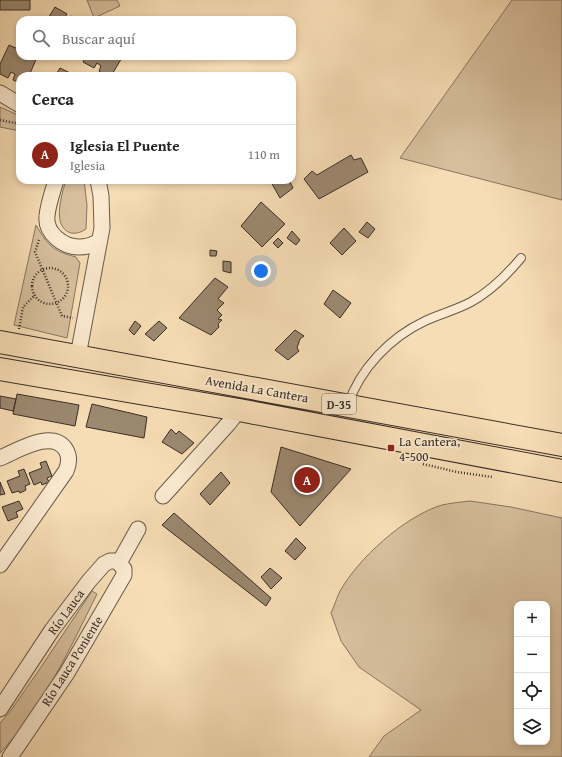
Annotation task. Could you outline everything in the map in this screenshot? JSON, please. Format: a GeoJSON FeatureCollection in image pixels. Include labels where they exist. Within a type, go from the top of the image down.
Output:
{"type":"FeatureCollection","features":[{"type":"Feature","properties":{"kind":"highway","name":"Avenida La Cantera"},"geometry":{"type":"LineString","coordinates":[[9,338],[78,356],[562,445]]}},
{"type":"Feature","properties":{"kind":"highway","name":"Avenida La Cantera"},"geometry":{"type":"LineString","coordinates":[[0,369],[239,410],[562,471]]}},
{"type":"Feature","properties":{"kind":"street"},"geometry":{"type":"LineString","coordinates":[[0,93],[16,103]]}},
{"type":"Feature","properties":{"kind":"street"},"geometry":{"type":"LineString","coordinates":[[55,184],[46,216],[50,229],[54,235],[64,244],[78,247],[93,244],[99,241]]}},
{"type":"Feature","properties":{"kind":"street"},"geometry":{"type":"LineString","coordinates":[[78,356],[102,228],[101,196],[99,184]]}},
{"type":"Feature","properties":{"kind":"street"},"geometry":{"type":"LineString","coordinates":[[163,496],[239,410]]}},
{"type":"Feature","properties":{"kind":"street"},"geometry":{"type":"LineString","coordinates":[[0,458],[40,441],[52,440],[63,446],[69,461],[66,471],[0,565]]}},
{"type":"Feature","properties":{"kind":"street"},"geometry":{"type":"LineString","coordinates":[[119,563],[138,529]]}},
{"type":"Feature","properties":{"kind":"street","name":"Río Lauca"},"geometry":{"type":"LineString","coordinates":[[0,709],[52,630],[89,580],[104,564],[110,561],[119,563]]}},
{"type":"Feature","properties":{"kind":"street","name":"Río Lauca Poniente"},"geometry":{"type":"LineString","coordinates":[[10,757],[67,674],[124,575],[124,569],[119,563]]}},
{"type":"Feature","properties":{"kind":"lane"},"geometry":{"type":"LineString","coordinates":[[348,405],[351,395],[362,376],[376,358],[397,339],[425,321],[471,302],[485,293],[502,279],[520,258]]}},
{"type":"Feature","properties":{"kind":"path"},"geometry":{"type":"LineString","coordinates":[[0,120],[16,123]]}},
{"type":"Feature","properties":{"kind":"path"},"geometry":{"type":"LineString","coordinates":[[46,216],[35,252],[62,316],[84,321]]}},
{"type":"Feature","properties":{"kind":"path"},"geometry":{"type":"LineString","coordinates":[[52,268],[58,270],[66,278],[68,283],[66,294],[57,302],[44,303],[39,300],[32,289],[35,276],[43,270],[52,268]]}},
{"type":"Feature","properties":{"kind":"path"},"geometry":{"type":"LineString","coordinates":[[9,338],[24,307],[35,295]]}},
{"type":"Feature","properties":{"kind":"shaded area"},"geometry":{"type":"Polygon","coordinates":[[[87,0],[117,0],[120,6],[98,16],[93,16],[87,0]]]}},
{"type":"Feature","properties":{"kind":"shaded area"},"geometry":{"type":"Polygon","coordinates":[[[512,0],[562,0],[562,200],[400,158],[512,0]]]}},
{"type":"Feature","properties":{"kind":"shaded area"},"geometry":{"type":"Polygon","coordinates":[[[0,107],[16,114],[16,130],[0,127],[0,107]]]}},
{"type":"Feature","properties":{"kind":"shaded area"},"geometry":{"type":"Polygon","coordinates":[[[65,184],[84,184],[87,205],[86,229],[81,232],[71,233],[65,230],[61,224],[60,210],[65,184]]]}},
{"type":"Feature","properties":{"kind":"shaded area"},"geometry":{"type":"Polygon","coordinates":[[[36,225],[52,247],[56,250],[76,257],[80,263],[67,338],[14,325],[36,225]]]}},
{"type":"Feature","properties":{"kind":"shaded area"},"geometry":{"type":"Polygon","coordinates":[[[470,501],[511,507],[562,518],[562,757],[369,757],[384,736],[421,710],[359,667],[341,641],[331,613],[339,593],[347,580],[357,566],[383,540],[413,519],[442,505],[470,501]]]}},
{"type":"Feature","properties":{"kind":"shaded area"},"geometry":{"type":"Polygon","coordinates":[[[92,591],[97,594],[54,678],[29,717],[0,753],[0,723],[9,713],[35,676],[92,591]]]}},
{"type":"Feature","properties":{"kind":"building"},"geometry":{"type":"Polygon","coordinates":[[[0,0],[30,0],[30,10],[0,10],[0,0]]]}},
{"type":"Feature","properties":{"kind":"building"},"geometry":{"type":"Polygon","coordinates":[[[55,7],[67,14],[66,16],[49,16],[55,7]]]}},
{"type":"Feature","properties":{"kind":"building"},"geometry":{"type":"Polygon","coordinates":[[[9,45],[16,48],[16,60],[36,60],[31,72],[16,72],[16,81],[13,80],[15,74],[11,72],[8,78],[0,74],[0,64],[9,45]]]}},
{"type":"Feature","properties":{"kind":"building"},"geometry":{"type":"Polygon","coordinates":[[[84,60],[121,60],[113,72],[101,72],[99,71],[101,66],[97,63],[94,68],[83,62],[84,60]]]}},
{"type":"Feature","properties":{"kind":"building"},"geometry":{"type":"Polygon","coordinates":[[[60,68],[68,72],[58,72],[60,68]]]}},
{"type":"Feature","properties":{"kind":"building"},"geometry":{"type":"Polygon","coordinates":[[[351,155],[354,160],[361,158],[368,172],[319,199],[304,179],[312,171],[317,175],[351,155]]]}},
{"type":"Feature","properties":{"kind":"building"},"geometry":{"type":"Polygon","coordinates":[[[272,184],[291,184],[293,188],[280,198],[272,184]]]}},
{"type":"Feature","properties":{"kind":"building"},"geometry":{"type":"Polygon","coordinates":[[[261,202],[285,224],[262,247],[241,226],[261,202]]]}},
{"type":"Feature","properties":{"kind":"building"},"geometry":{"type":"Polygon","coordinates":[[[367,222],[375,229],[368,238],[359,232],[367,222]]]}},
{"type":"Feature","properties":{"kind":"building"},"geometry":{"type":"Polygon","coordinates":[[[344,228],[356,241],[342,255],[330,243],[344,228]]]}},
{"type":"Feature","properties":{"kind":"building"},"geometry":{"type":"Polygon","coordinates":[[[292,231],[300,240],[296,245],[287,238],[292,231]]]}},
{"type":"Feature","properties":{"kind":"building"},"geometry":{"type":"Polygon","coordinates":[[[278,238],[283,243],[278,248],[273,243],[278,238]]]}},
{"type":"Feature","properties":{"kind":"building"},"geometry":{"type":"Polygon","coordinates":[[[210,250],[217,251],[216,256],[210,256],[210,250]]]}},
{"type":"Feature","properties":{"kind":"building"},"geometry":{"type":"Polygon","coordinates":[[[223,261],[231,262],[231,273],[223,271],[223,261]]]}},
{"type":"Feature","properties":{"kind":"building"},"geometry":{"type":"Polygon","coordinates":[[[215,278],[228,287],[218,299],[224,303],[217,310],[222,315],[218,319],[222,320],[218,324],[219,327],[211,335],[179,318],[215,278]]]}},
{"type":"Feature","properties":{"kind":"building"},"geometry":{"type":"Polygon","coordinates":[[[333,290],[351,303],[340,318],[324,304],[333,290]]]}},
{"type":"Feature","properties":{"kind":"building"},"geometry":{"type":"Polygon","coordinates":[[[135,321],[141,326],[134,335],[129,330],[135,321]]]}},
{"type":"Feature","properties":{"kind":"building"},"geometry":{"type":"Polygon","coordinates":[[[159,321],[167,328],[154,341],[145,334],[159,321]]]}},
{"type":"Feature","properties":{"kind":"building"},"geometry":{"type":"Polygon","coordinates":[[[295,330],[304,336],[300,339],[297,348],[299,351],[288,360],[275,350],[295,330]]]}},
{"type":"Feature","properties":{"kind":"building"},"geometry":{"type":"Polygon","coordinates":[[[17,394],[79,405],[75,426],[13,414],[17,394]]]}},
{"type":"Feature","properties":{"kind":"building"},"geometry":{"type":"Polygon","coordinates":[[[0,396],[16,399],[13,411],[0,408],[0,396]]]}},
{"type":"Feature","properties":{"kind":"building"},"geometry":{"type":"Polygon","coordinates":[[[92,404],[147,417],[144,438],[86,427],[92,404]]]}},
{"type":"Feature","properties":{"kind":"building"},"geometry":{"type":"Polygon","coordinates":[[[171,429],[176,434],[179,431],[194,443],[182,454],[162,442],[171,429]]]}},
{"type":"Feature","properties":{"kind":"building"},"geometry":{"type":"Polygon","coordinates":[[[281,447],[351,469],[300,526],[271,492],[281,447]]]}},
{"type":"Feature","properties":{"kind":"building"},"geometry":{"type":"Polygon","coordinates":[[[46,461],[52,476],[47,478],[49,482],[42,485],[41,482],[34,485],[29,473],[42,468],[40,463],[46,461]]]}},
{"type":"Feature","properties":{"kind":"building"},"geometry":{"type":"Polygon","coordinates":[[[24,469],[30,484],[25,486],[26,490],[20,493],[19,491],[12,493],[7,481],[20,476],[18,471],[24,469]]]}},
{"type":"Feature","properties":{"kind":"building"},"geometry":{"type":"Polygon","coordinates":[[[221,472],[230,483],[210,505],[200,494],[221,472]]]}},
{"type":"Feature","properties":{"kind":"building"},"geometry":{"type":"Polygon","coordinates":[[[0,482],[5,494],[0,495],[0,482]]]}},
{"type":"Feature","properties":{"kind":"building"},"geometry":{"type":"Polygon","coordinates":[[[19,501],[23,509],[16,512],[18,517],[8,521],[2,507],[19,501]]]}},
{"type":"Feature","properties":{"kind":"building"},"geometry":{"type":"Polygon","coordinates":[[[174,513],[271,598],[266,606],[162,525],[174,513]]]}},
{"type":"Feature","properties":{"kind":"building"},"geometry":{"type":"Polygon","coordinates":[[[296,538],[306,548],[295,560],[285,551],[296,538]]]}},
{"type":"Feature","properties":{"kind":"building"},"geometry":{"type":"Polygon","coordinates":[[[270,568],[282,578],[271,589],[261,577],[270,568]]]}},
{"type":"Feature","properties":{"kind":"place","name":"La Cantera, 4-500"},"geometry":{"type":"Point","coordinates":[391,448]}},
{"type":"Feature","properties":{"kind":"place","name":"Iglesia El Puente"},"geometry":{"type":"Point","coordinates":[307,480]}}]}
